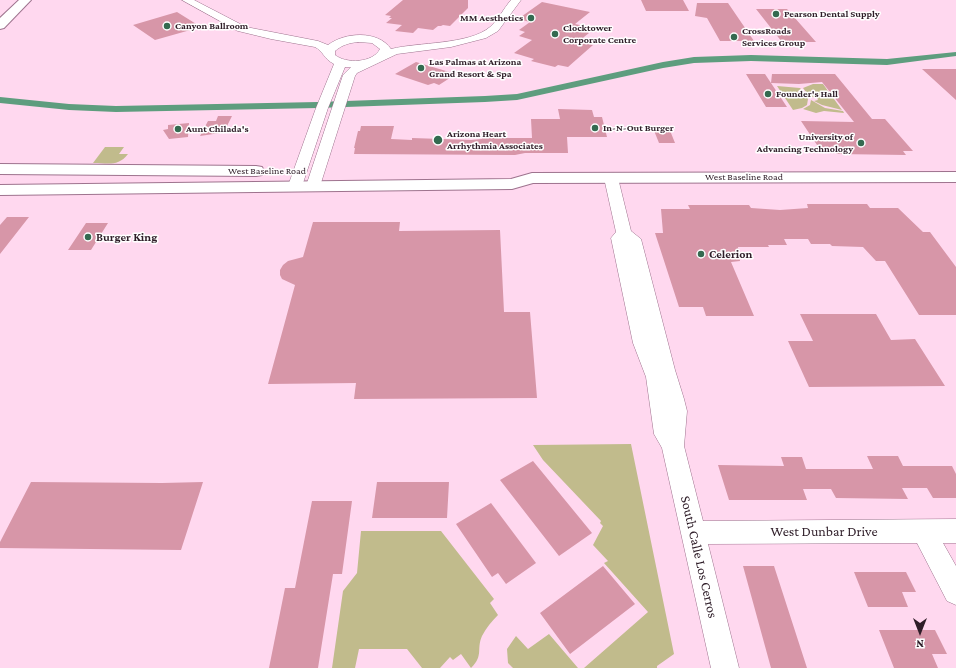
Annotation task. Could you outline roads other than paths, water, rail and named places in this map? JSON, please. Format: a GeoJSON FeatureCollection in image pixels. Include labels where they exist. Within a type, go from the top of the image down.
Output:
{"type":"FeatureCollection","features":[{"type":"Feature","properties":{"kind":"main road"},"geometry":{"type":"LineString","coordinates":[[0,25],[25,0]]}},
{"type":"Feature","properties":{"kind":"main road","name":"West Baseline Road"},"geometry":{"type":"LineString","coordinates":[[0,169],[121,171],[512,184],[532,178],[956,177]]}},
{"type":"Feature","properties":{"kind":"main road"},"geometry":{"type":"LineString","coordinates":[[0,182],[35,180],[83,170]]}},
{"type":"Feature","properties":{"kind":"main road"},"geometry":{"type":"LineString","coordinates":[[110,188],[121,171]]}},
{"type":"Feature","properties":{"kind":"main road","name":"West Baseline Road"},"geometry":{"type":"LineString","coordinates":[[0,190],[110,188],[298,178]]}},
{"type":"Feature","properties":{"kind":"street"},"geometry":{"type":"LineString","coordinates":[[187,0],[242,29],[271,36],[318,44],[324,47],[330,56],[340,66],[323,105],[298,178]]}},
{"type":"Feature","properties":{"kind":"street"},"geometry":{"type":"LineString","coordinates":[[202,0],[244,22],[278,32],[343,41],[358,39],[402,44],[434,42],[460,37],[486,27],[508,0]]}},
{"type":"Feature","properties":{"kind":"street"},"geometry":{"type":"LineString","coordinates":[[315,178],[349,74],[353,69],[395,50],[451,44],[482,36],[494,29],[516,0]]}},
{"type":"Feature","properties":{"kind":"street"},"geometry":{"type":"LineString","coordinates":[[330,56],[346,63],[355,64],[377,59],[385,53],[386,50],[384,46],[373,40]]}},
{"type":"Feature","properties":{"kind":"street"},"geometry":{"type":"LineString","coordinates":[[330,56],[332,47],[343,41]]}},
{"type":"Feature","properties":{"kind":"street","name":"South Calle Los Cerros"},"geometry":{"type":"LineString","coordinates":[[611,178],[624,233],[633,239],[667,377],[674,398],[676,411],[673,446],[725,668]]}},
{"type":"Feature","properties":{"kind":"street","name":"South Calle Los Cerros"},"geometry":{"type":"LineString","coordinates":[[624,233],[619,238],[633,300],[643,343],[656,377],[665,434],[673,446]]}},
{"type":"Feature","properties":{"kind":"street"},"geometry":{"type":"LineString","coordinates":[[643,281],[633,300],[643,314],[648,329],[657,335]]}},
{"type":"Feature","properties":{"kind":"street"},"geometry":{"type":"LineString","coordinates":[[924,531],[956,592]]}},
{"type":"Feature","properties":{"kind":"street","name":"West Dunbar Drive"},"geometry":{"type":"LineString","coordinates":[[693,533],[956,531]]}},
{"type":"Feature","properties":{"kind":"waterway"},"geometry":{"type":"LineString","coordinates":[[0,100],[69,107],[116,109],[318,105],[485,99],[517,97],[663,65],[694,60],[751,58],[887,62],[956,54]]}},
{"type":"Feature","properties":{"kind":"place","name":"Pearson Dental Supply"},"geometry":{"type":"Point","coordinates":[776,14]}},
{"type":"Feature","properties":{"kind":"place","name":"MM Aesthetics"},"geometry":{"type":"Point","coordinates":[531,18]}},
{"type":"Feature","properties":{"kind":"place","name":"Canyon Ballroom"},"geometry":{"type":"Point","coordinates":[167,26]}},
{"type":"Feature","properties":{"kind":"place","name":"Clocktower Corporate Centre"},"geometry":{"type":"Point","coordinates":[555,34]}},
{"type":"Feature","properties":{"kind":"place","name":"CrossRoads Services Group"},"geometry":{"type":"Point","coordinates":[734,37]}},
{"type":"Feature","properties":{"kind":"place","name":"Las Palmas at Arizona Grand Resort & Spa"},"geometry":{"type":"Point","coordinates":[421,68]}},
{"type":"Feature","properties":{"kind":"place","name":"Founder's Hall"},"geometry":{"type":"Point","coordinates":[768,94]}},
{"type":"Feature","properties":{"kind":"place","name":"In-N-Out Burger"},"geometry":{"type":"Point","coordinates":[595,128]}},
{"type":"Feature","properties":{"kind":"place","name":"Aunt Chilada's"},"geometry":{"type":"Point","coordinates":[178,129]}},
{"type":"Feature","properties":{"kind":"place","name":"Arizona Heart Arrhythmia Associates"},"geometry":{"type":"Point","coordinates":[438,140]}},
{"type":"Feature","properties":{"kind":"place","name":"University of Advancing Technology"},"geometry":{"type":"Point","coordinates":[861,143]}},
{"type":"Feature","properties":{"kind":"place","name":"Burger King"},"geometry":{"type":"Point","coordinates":[88,237]}},
{"type":"Feature","properties":{"kind":"place","name":"Celerion"},"geometry":{"type":"Point","coordinates":[701,254]}}]}
